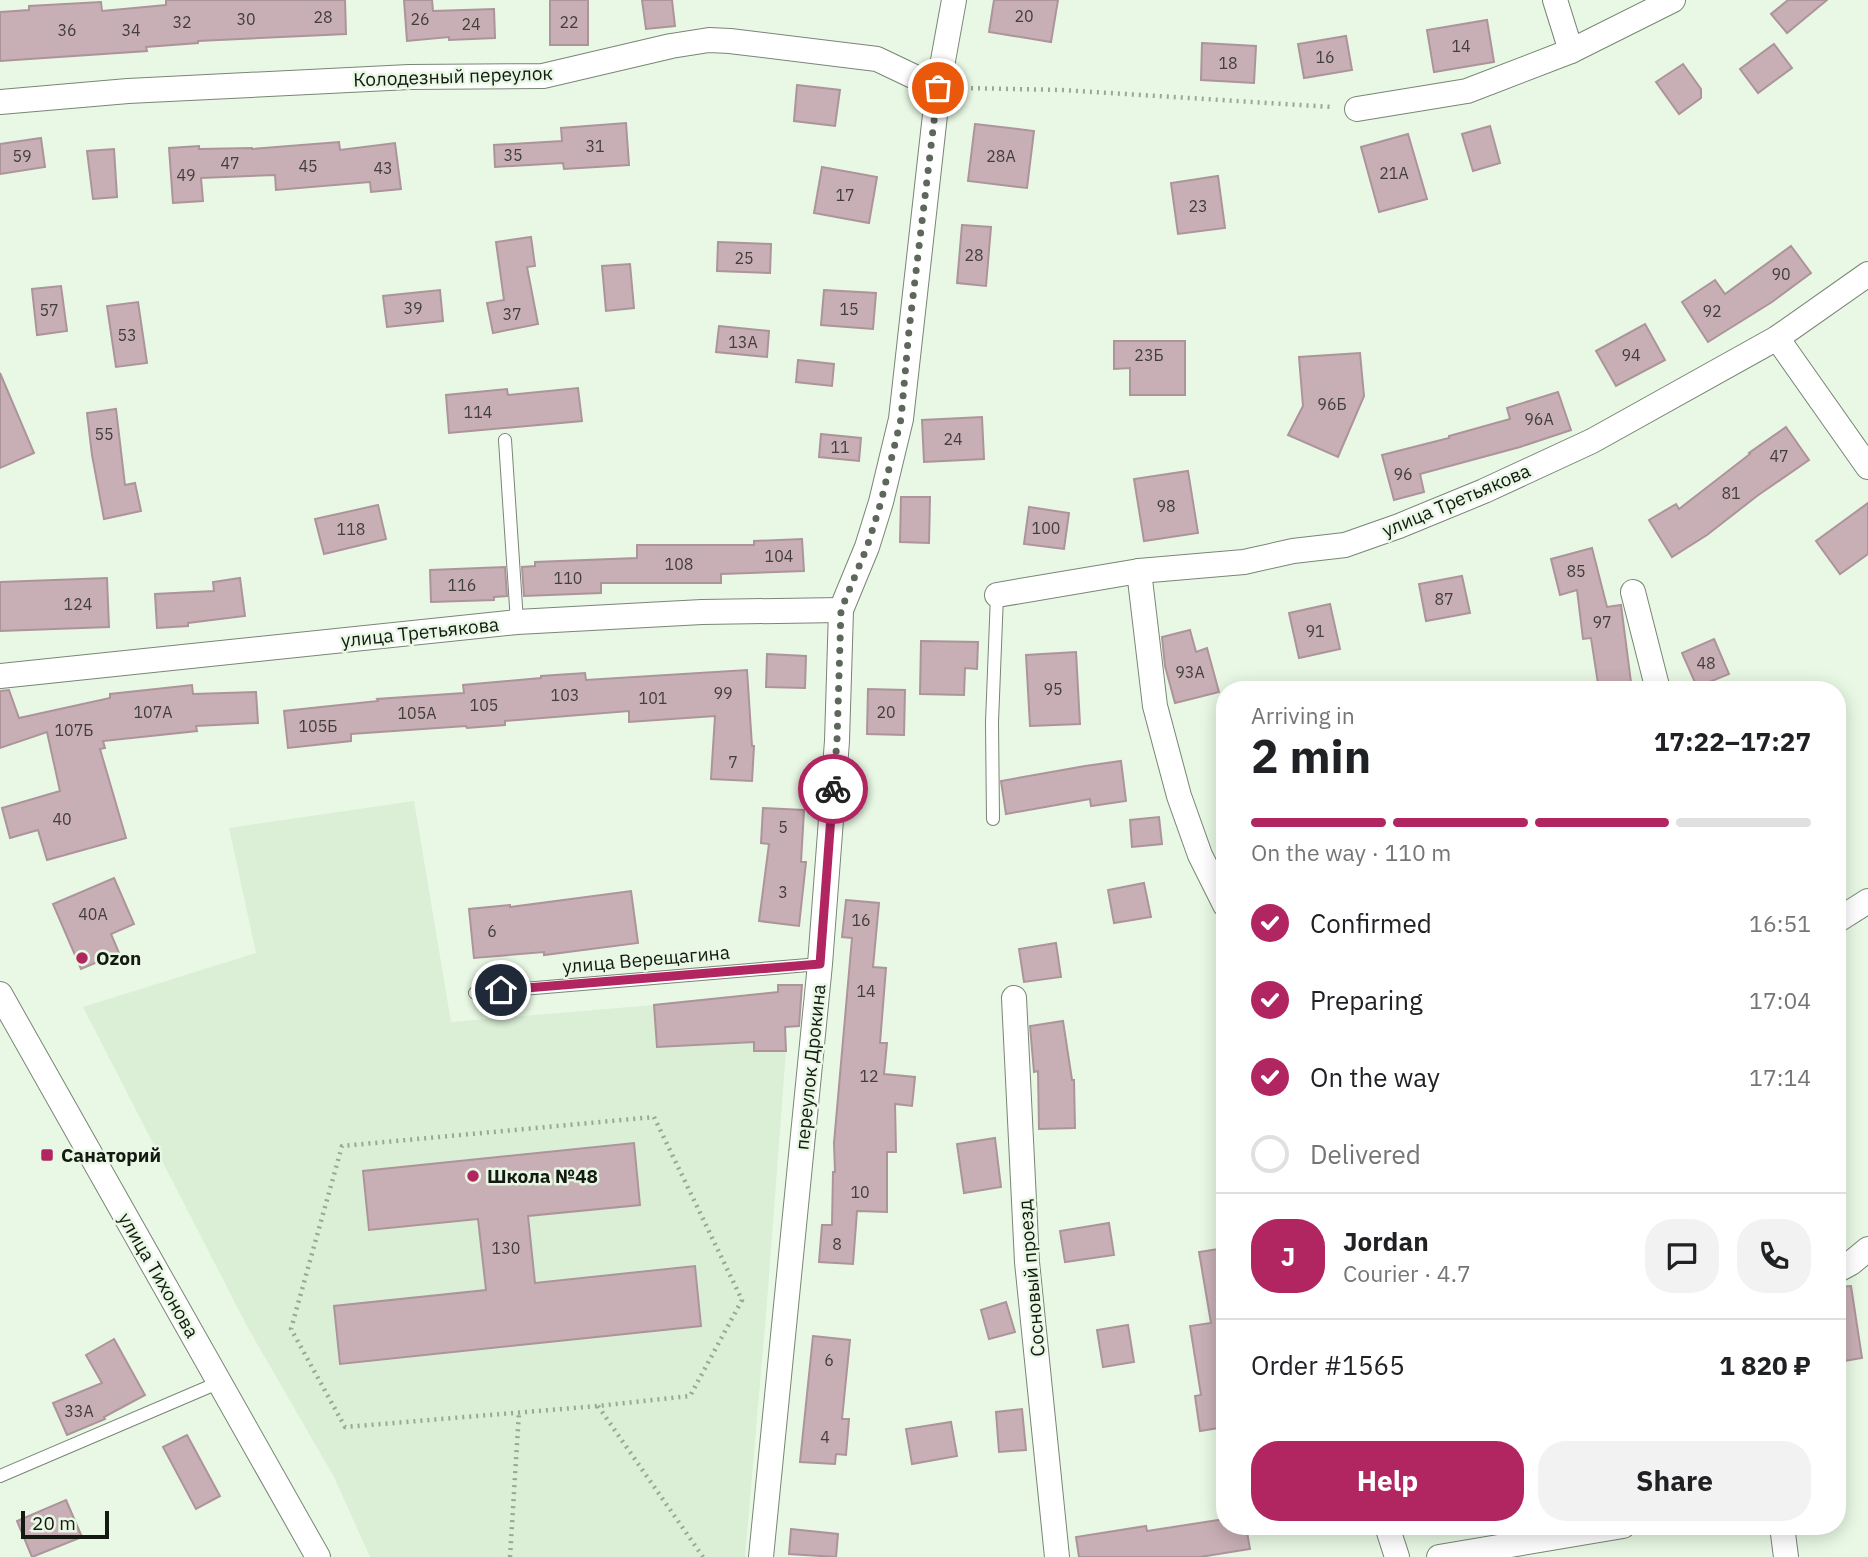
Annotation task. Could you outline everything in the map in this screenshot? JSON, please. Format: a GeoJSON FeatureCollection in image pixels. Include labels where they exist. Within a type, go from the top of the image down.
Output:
{"type":"FeatureCollection","features":[{"type":"Feature","properties":{"kind":"street","name":"переулок Дрокина"},"geometry":{"type":"LineString","coordinates":[[761,1557],[820,964],[837,741],[841,610],[878,513],[901,419],[938,88],[954,0]]}},
{"type":"Feature","properties":{"kind":"street"},"geometry":{"type":"LineString","coordinates":[[1555,0],[1570,51]]}},
{"type":"Feature","properties":{"kind":"street"},"geometry":{"type":"LineString","coordinates":[[1357,109],[1467,91],[1570,51],[1673,0]]}},
{"type":"Feature","properties":{"kind":"street","name":"Колодезный переулок"},"geometry":{"type":"LineString","coordinates":[[0,102],[128,91],[409,77],[543,76],[671,46],[709,40],[877,59],[938,88]]}},
{"type":"Feature","properties":{"kind":"street","name":"улица Третьякова"},"geometry":{"type":"LineString","coordinates":[[997,595],[1139,571],[1244,562],[1293,551],[1345,545],[1399,526],[1484,491],[1592,441],[1777,338],[1868,274]]}},
{"type":"Feature","properties":{"kind":"street"},"geometry":{"type":"LineString","coordinates":[[1777,338],[1868,467]]}},
{"type":"Feature","properties":{"kind":"street"},"geometry":{"type":"LineString","coordinates":[[1139,571],[1156,706],[1179,796],[1195,844],[1216,887]]}},
{"type":"Feature","properties":{"kind":"street"},"geometry":{"type":"LineString","coordinates":[[1633,592],[1656,681]]}},
{"type":"Feature","properties":{"kind":"street","name":"улица Третьякова"},"geometry":{"type":"LineString","coordinates":[[0,676],[517,622],[702,612],[841,610]]}},
{"type":"Feature","properties":{"kind":"street"},"geometry":{"type":"LineString","coordinates":[[1846,915],[1868,901]]}},
{"type":"Feature","properties":{"kind":"street","name":"улица Тихонова"},"geometry":{"type":"LineString","coordinates":[[0,994],[318,1557]]}},
{"type":"Feature","properties":{"kind":"street","name":"Сосновый проезд"},"geometry":{"type":"LineString","coordinates":[[1014,998],[1027,1262],[1056,1557]]}},
{"type":"Feature","properties":{"kind":"street"},"geometry":{"type":"LineString","coordinates":[[1846,1266],[1868,1249]]}},
{"type":"Feature","properties":{"kind":"street"},"geometry":{"type":"LineString","coordinates":[[1390,1535],[1397,1557]]}},
{"type":"Feature","properties":{"kind":"street"},"geometry":{"type":"LineString","coordinates":[[1453,1556],[1572,1535]]}},
{"type":"Feature","properties":{"kind":"street"},"geometry":{"type":"LineString","coordinates":[[1783,1535],[1786,1557]]}},
{"type":"Feature","properties":{"kind":"lane"},"geometry":{"type":"LineString","coordinates":[[505,440],[517,622]]}},
{"type":"Feature","properties":{"kind":"lane"},"geometry":{"type":"LineString","coordinates":[[993,819],[992,722],[997,595]]}},
{"type":"Feature","properties":{"kind":"lane","name":"улица Верещагина"},"geometry":{"type":"LineString","coordinates":[[475,993],[820,964]]}},
{"type":"Feature","properties":{"kind":"lane"},"geometry":{"type":"LineString","coordinates":[[0,1476],[220,1382]]}},
{"type":"Feature","properties":{"kind":"path"},"geometry":{"type":"LineString","coordinates":[[938,88],[1062,90],[1357,109]]}},
{"type":"Feature","properties":{"kind":"path"},"geometry":{"type":"LineString","coordinates":[[654,1117],[742,1300],[690,1396],[519,1412],[345,1427],[291,1329],[342,1146],[654,1117]]}},
{"type":"Feature","properties":{"kind":"path"},"geometry":{"type":"LineString","coordinates":[[598,1406],[703,1557]]}},
{"type":"Feature","properties":{"kind":"path"},"geometry":{"type":"LineString","coordinates":[[510,1557],[519,1412]]}},
{"type":"Feature","properties":{"kind":"shaded area","name":"Школа №48"},"geometry":{"type":"Polygon","coordinates":[[[414,801],[451,1022],[654,1005],[657,1047],[754,1042],[755,1051],[786,1051],[745,1557],[370,1557],[334,1477],[248,1328],[83,1007],[256,953],[229,828],[414,801]]]}},
{"type":"Feature","properties":{"kind":"building"},"geometry":{"type":"Polygon","coordinates":[[[166,0],[345,0],[346,34],[198,41],[146,47],[147,51],[0,61],[0,12],[29,10],[29,6],[101,2],[102,11],[166,5],[166,0]]]}},
{"type":"Feature","properties":{"kind":"building"},"geometry":{"type":"Polygon","coordinates":[[[404,0],[432,0],[433,11],[494,9],[495,38],[449,40],[449,37],[407,41],[404,0]]]}},
{"type":"Feature","properties":{"kind":"building"},"geometry":{"type":"Polygon","coordinates":[[[550,0],[588,0],[588,45],[550,45],[550,0]]]}},
{"type":"Feature","properties":{"kind":"building"},"geometry":{"type":"Polygon","coordinates":[[[642,0],[672,0],[675,26],[646,29],[642,0]]]}},
{"type":"Feature","properties":{"kind":"building"},"geometry":{"type":"Polygon","coordinates":[[[994,0],[1058,0],[1051,42],[989,32],[994,0]]]}},
{"type":"Feature","properties":{"kind":"building"},"geometry":{"type":"Polygon","coordinates":[[[1788,0],[1827,0],[1787,33],[1771,14],[1788,0]]]}},
{"type":"Feature","properties":{"kind":"building"},"geometry":{"type":"Polygon","coordinates":[[[1487,20],[1494,62],[1434,72],[1427,30],[1487,20]]]}},
{"type":"Feature","properties":{"kind":"building"},"geometry":{"type":"Polygon","coordinates":[[[1346,36],[1352,70],[1304,78],[1298,44],[1346,36]]]}},
{"type":"Feature","properties":{"kind":"building"},"geometry":{"type":"Polygon","coordinates":[[[1202,43],[1256,46],[1254,83],[1201,80],[1202,43]]]}},
{"type":"Feature","properties":{"kind":"building"},"geometry":{"type":"Polygon","coordinates":[[[1774,44],[1792,68],[1758,93],[1740,69],[1774,44]]]}},
{"type":"Feature","properties":{"kind":"building"},"geometry":{"type":"Polygon","coordinates":[[[1683,64],[1701,89],[1701,98],[1679,114],[1656,82],[1683,64]]]}},
{"type":"Feature","properties":{"kind":"building"},"geometry":{"type":"Polygon","coordinates":[[[797,85],[840,90],[835,126],[794,121],[797,85]]]}},
{"type":"Feature","properties":{"kind":"building"},"geometry":{"type":"Polygon","coordinates":[[[626,123],[629,165],[564,169],[563,163],[495,167],[494,145],[562,141],[561,128],[626,123]]]}},
{"type":"Feature","properties":{"kind":"building"},"geometry":{"type":"Polygon","coordinates":[[[975,124],[1034,131],[1027,188],[968,181],[975,124]]]}},
{"type":"Feature","properties":{"kind":"building"},"geometry":{"type":"Polygon","coordinates":[[[1490,126],[1500,163],[1473,171],[1462,134],[1490,126]]]}},
{"type":"Feature","properties":{"kind":"building"},"geometry":{"type":"Polygon","coordinates":[[[1408,134],[1427,199],[1379,212],[1361,147],[1408,134]]]}},
{"type":"Feature","properties":{"kind":"building"},"geometry":{"type":"Polygon","coordinates":[[[41,138],[45,167],[0,174],[0,144],[41,138]]]}},
{"type":"Feature","properties":{"kind":"building"},"geometry":{"type":"Polygon","coordinates":[[[339,142],[340,150],[395,143],[401,189],[371,192],[370,182],[276,190],[275,175],[201,178],[203,201],[173,203],[169,148],[199,146],[199,149],[252,149],[339,142]]]}},
{"type":"Feature","properties":{"kind":"building"},"geometry":{"type":"Polygon","coordinates":[[[114,149],[117,197],[93,199],[87,151],[114,149]]]}},
{"type":"Feature","properties":{"kind":"building"},"geometry":{"type":"Polygon","coordinates":[[[822,167],[877,177],[869,223],[814,213],[822,167]]]}},
{"type":"Feature","properties":{"kind":"building"},"geometry":{"type":"Polygon","coordinates":[[[1218,176],[1225,228],[1178,234],[1171,183],[1218,176]]]}},
{"type":"Feature","properties":{"kind":"building"},"geometry":{"type":"Polygon","coordinates":[[[962,225],[991,227],[986,286],[957,283],[962,225]]]}},
{"type":"Feature","properties":{"kind":"building"},"geometry":{"type":"Polygon","coordinates":[[[531,237],[535,266],[527,267],[538,324],[493,333],[487,303],[504,300],[496,242],[531,237]]]}},
{"type":"Feature","properties":{"kind":"building"},"geometry":{"type":"Polygon","coordinates":[[[718,242],[771,244],[770,273],[717,271],[718,242]]]}},
{"type":"Feature","properties":{"kind":"building"},"geometry":{"type":"Polygon","coordinates":[[[1791,246],[1811,273],[1772,302],[1708,342],[1682,302],[1715,280],[1725,294],[1791,246]]]}},
{"type":"Feature","properties":{"kind":"building"},"geometry":{"type":"Polygon","coordinates":[[[630,264],[634,308],[606,311],[602,266],[630,264]]]}},
{"type":"Feature","properties":{"kind":"building"},"geometry":{"type":"Polygon","coordinates":[[[61,286],[67,331],[37,335],[32,289],[61,286]]]}},
{"type":"Feature","properties":{"kind":"building"},"geometry":{"type":"Polygon","coordinates":[[[440,290],[443,321],[387,327],[383,296],[440,290]]]}},
{"type":"Feature","properties":{"kind":"building"},"geometry":{"type":"Polygon","coordinates":[[[824,290],[876,293],[873,329],[821,325],[824,290]]]}},
{"type":"Feature","properties":{"kind":"building"},"geometry":{"type":"Polygon","coordinates":[[[138,302],[147,363],[116,367],[107,306],[138,302]]]}},
{"type":"Feature","properties":{"kind":"building"},"geometry":{"type":"Polygon","coordinates":[[[1645,324],[1665,360],[1616,386],[1596,351],[1645,324]]]}},
{"type":"Feature","properties":{"kind":"building"},"geometry":{"type":"Polygon","coordinates":[[[719,326],[769,331],[767,357],[716,352],[719,326]]]}},
{"type":"Feature","properties":{"kind":"building"},"geometry":{"type":"Polygon","coordinates":[[[1114,341],[1185,341],[1185,395],[1130,395],[1130,368],[1114,369],[1114,341]]]}},
{"type":"Feature","properties":{"kind":"building"},"geometry":{"type":"Polygon","coordinates":[[[1360,353],[1364,396],[1338,457],[1288,435],[1303,406],[1299,357],[1360,353]]]}},
{"type":"Feature","properties":{"kind":"building"},"geometry":{"type":"Polygon","coordinates":[[[798,360],[834,364],[832,386],[796,382],[798,360]]]}},
{"type":"Feature","properties":{"kind":"building"},"geometry":{"type":"Polygon","coordinates":[[[0,373],[34,453],[0,468],[0,373]]]}},
{"type":"Feature","properties":{"kind":"building"},"geometry":{"type":"Polygon","coordinates":[[[578,388],[582,421],[449,433],[446,395],[507,389],[508,395],[578,388]]]}},
{"type":"Feature","properties":{"kind":"building"},"geometry":{"type":"Polygon","coordinates":[[[1558,392],[1571,430],[1420,474],[1424,492],[1394,500],[1382,455],[1510,419],[1507,408],[1558,392]]]}},
{"type":"Feature","properties":{"kind":"building"},"geometry":{"type":"Polygon","coordinates":[[[116,409],[125,485],[135,483],[141,511],[104,519],[87,413],[116,409]]]}},
{"type":"Feature","properties":{"kind":"building"},"geometry":{"type":"Polygon","coordinates":[[[982,417],[984,459],[924,462],[922,420],[982,417]]]}},
{"type":"Feature","properties":{"kind":"building"},"geometry":{"type":"Polygon","coordinates":[[[1786,427],[1809,460],[1707,535],[1672,557],[1649,520],[1676,504],[1679,509],[1786,427]]]}},
{"type":"Feature","properties":{"kind":"building"},"geometry":{"type":"Polygon","coordinates":[[[821,434],[861,438],[859,461],[819,457],[821,434]]]}},
{"type":"Feature","properties":{"kind":"building"},"geometry":{"type":"Polygon","coordinates":[[[1188,471],[1198,533],[1144,541],[1134,479],[1188,471]]]}},
{"type":"Feature","properties":{"kind":"building"},"geometry":{"type":"Polygon","coordinates":[[[901,497],[930,497],[929,543],[900,542],[901,497]]]}},
{"type":"Feature","properties":{"kind":"building"},"geometry":{"type":"Polygon","coordinates":[[[1868,503],[1868,554],[1840,574],[1816,541],[1868,503]]]}},
{"type":"Feature","properties":{"kind":"building"},"geometry":{"type":"Polygon","coordinates":[[[378,505],[386,539],[324,554],[315,519],[378,505]]]}},
{"type":"Feature","properties":{"kind":"building"},"geometry":{"type":"Polygon","coordinates":[[[1029,507],[1069,513],[1064,549],[1024,544],[1029,507]]]}},
{"type":"Feature","properties":{"kind":"building"},"geometry":{"type":"Polygon","coordinates":[[[802,539],[804,571],[721,574],[721,583],[601,583],[601,593],[524,596],[522,567],[535,566],[535,562],[637,558],[637,545],[754,545],[754,541],[802,539]]]}},
{"type":"Feature","properties":{"kind":"building"},"geometry":{"type":"Polygon","coordinates":[[[1592,548],[1607,607],[1621,605],[1631,681],[1598,681],[1591,638],[1583,639],[1577,590],[1560,595],[1551,559],[1592,548]]]}},
{"type":"Feature","properties":{"kind":"building"},"geometry":{"type":"Polygon","coordinates":[[[505,567],[507,596],[494,597],[494,600],[431,602],[430,570],[505,567]]]}},
{"type":"Feature","properties":{"kind":"building"},"geometry":{"type":"Polygon","coordinates":[[[1462,576],[1470,613],[1426,621],[1419,584],[1462,576]]]}},
{"type":"Feature","properties":{"kind":"building"},"geometry":{"type":"Polygon","coordinates":[[[107,578],[109,627],[0,631],[0,582],[107,578]]]}},
{"type":"Feature","properties":{"kind":"building"},"geometry":{"type":"Polygon","coordinates":[[[240,578],[245,616],[188,623],[188,626],[157,628],[155,594],[214,591],[213,582],[240,578]]]}},
{"type":"Feature","properties":{"kind":"building"},"geometry":{"type":"Polygon","coordinates":[[[1330,604],[1340,649],[1299,658],[1289,613],[1330,604]]]}},
{"type":"Feature","properties":{"kind":"building"},"geometry":{"type":"Polygon","coordinates":[[[1190,630],[1196,652],[1207,648],[1216,681],[1216,693],[1175,703],[1165,666],[1162,637],[1190,630]]]}},
{"type":"Feature","properties":{"kind":"building"},"geometry":{"type":"Polygon","coordinates":[[[1714,639],[1729,674],[1712,681],[1694,681],[1682,653],[1714,639]]]}},
{"type":"Feature","properties":{"kind":"building"},"geometry":{"type":"Polygon","coordinates":[[[921,641],[978,642],[977,669],[965,668],[964,695],[920,694],[921,641]]]}},
{"type":"Feature","properties":{"kind":"building"},"geometry":{"type":"Polygon","coordinates":[[[1076,652],[1080,724],[1030,726],[1026,655],[1076,652]]]}},
{"type":"Feature","properties":{"kind":"building"},"geometry":{"type":"Polygon","coordinates":[[[767,654],[806,656],[805,688],[766,687],[767,654]]]}},
{"type":"Feature","properties":{"kind":"building"},"geometry":{"type":"Polygon","coordinates":[[[747,670],[754,746],[752,781],[711,779],[715,716],[629,722],[629,711],[505,721],[505,725],[351,734],[351,741],[288,748],[284,711],[378,701],[377,699],[464,693],[463,685],[541,676],[585,673],[586,680],[747,670]]]}},
{"type":"Feature","properties":{"kind":"building"},"geometry":{"type":"Polygon","coordinates":[[[192,685],[193,694],[256,692],[258,723],[196,726],[197,731],[103,741],[105,748],[100,749],[126,838],[47,860],[38,830],[10,838],[2,808],[60,791],[47,732],[0,748],[0,691],[9,690],[19,718],[110,698],[110,694],[192,685]]]}},
{"type":"Feature","properties":{"kind":"building"},"geometry":{"type":"Polygon","coordinates":[[[868,689],[905,690],[904,735],[867,734],[868,689]]]}},
{"type":"Feature","properties":{"kind":"building"},"geometry":{"type":"Polygon","coordinates":[[[1121,761],[1126,801],[1091,806],[1090,799],[1006,814],[1001,781],[1121,761]]]}},
{"type":"Feature","properties":{"kind":"building"},"geometry":{"type":"Polygon","coordinates":[[[763,808],[804,810],[801,862],[806,862],[799,926],[759,921],[769,844],[761,843],[763,808]]]}},
{"type":"Feature","properties":{"kind":"building"},"geometry":{"type":"Polygon","coordinates":[[[1159,817],[1162,844],[1132,847],[1130,820],[1159,817]]]}},
{"type":"Feature","properties":{"kind":"building"},"geometry":{"type":"Polygon","coordinates":[[[114,878],[134,924],[111,934],[119,953],[81,969],[53,904],[114,878]]]}},
{"type":"Feature","properties":{"kind":"building"},"geometry":{"type":"Polygon","coordinates":[[[1144,883],[1151,917],[1114,923],[1108,890],[1144,883]]]}},
{"type":"Feature","properties":{"kind":"building"},"geometry":{"type":"Polygon","coordinates":[[[631,891],[638,943],[544,955],[544,952],[474,958],[469,909],[510,907],[631,891]]]}},
{"type":"Feature","properties":{"kind":"building"},"geometry":{"type":"Polygon","coordinates":[[[846,900],[879,903],[873,967],[886,968],[880,1043],[887,1043],[884,1074],[915,1077],[912,1106],[895,1104],[896,1152],[887,1152],[887,1212],[857,1211],[853,1264],[819,1262],[822,1225],[832,1225],[834,1143],[852,938],[842,937],[846,900]]]}},
{"type":"Feature","properties":{"kind":"building"},"geometry":{"type":"Polygon","coordinates":[[[1056,943],[1061,977],[1024,982],[1019,949],[1056,943]]]}},
{"type":"Feature","properties":{"kind":"building"},"geometry":{"type":"Polygon","coordinates":[[[778,985],[802,985],[799,1026],[785,1027],[786,1051],[754,1051],[754,1042],[657,1047],[654,1005],[778,992],[778,985]]]}},
{"type":"Feature","properties":{"kind":"building"},"geometry":{"type":"Polygon","coordinates":[[[1063,1021],[1074,1080],[1075,1128],[1039,1129],[1038,1071],[1034,1072],[1030,1026],[1063,1021]]]}},
{"type":"Feature","properties":{"kind":"building"},"geometry":{"type":"Polygon","coordinates":[[[995,1138],[1001,1187],[964,1193],[957,1144],[995,1138]]]}},
{"type":"Feature","properties":{"kind":"building"},"geometry":{"type":"Polygon","coordinates":[[[634,1143],[640,1205],[528,1216],[535,1283],[695,1266],[701,1326],[340,1364],[334,1306],[486,1290],[478,1219],[369,1230],[363,1171],[634,1143]]]}},
{"type":"Feature","properties":{"kind":"building"},"geometry":{"type":"Polygon","coordinates":[[[1109,1223],[1114,1255],[1065,1262],[1060,1231],[1109,1223]]]}},
{"type":"Feature","properties":{"kind":"building"},"geometry":{"type":"Polygon","coordinates":[[[1216,1249],[1216,1428],[1200,1431],[1195,1396],[1201,1395],[1190,1326],[1211,1323],[1199,1252],[1216,1249]]]}},
{"type":"Feature","properties":{"kind":"building"},"geometry":{"type":"Polygon","coordinates":[[[1846,1286],[1851,1286],[1862,1358],[1846,1361],[1846,1286]]]}},
{"type":"Feature","properties":{"kind":"building"},"geometry":{"type":"Polygon","coordinates":[[[1006,1302],[1015,1332],[989,1339],[981,1310],[1006,1302]]]}},
{"type":"Feature","properties":{"kind":"building"},"geometry":{"type":"Polygon","coordinates":[[[1128,1325],[1134,1362],[1103,1367],[1097,1330],[1128,1325]]]}},
{"type":"Feature","properties":{"kind":"building"},"geometry":{"type":"Polygon","coordinates":[[[813,1336],[850,1340],[842,1419],[849,1419],[846,1455],[836,1454],[835,1464],[800,1462],[813,1336]]]}},
{"type":"Feature","properties":{"kind":"building"},"geometry":{"type":"Polygon","coordinates":[[[114,1339],[145,1395],[104,1417],[105,1419],[67,1435],[53,1403],[102,1383],[86,1355],[114,1339]]]}},
{"type":"Feature","properties":{"kind":"building"},"geometry":{"type":"Polygon","coordinates":[[[1022,1409],[1026,1450],[999,1452],[996,1412],[1022,1409]]]}},
{"type":"Feature","properties":{"kind":"building"},"geometry":{"type":"Polygon","coordinates":[[[951,1422],[957,1456],[912,1464],[906,1429],[951,1422]]]}},
{"type":"Feature","properties":{"kind":"building"},"geometry":{"type":"Polygon","coordinates":[[[187,1435],[220,1496],[196,1509],[163,1447],[187,1435]]]}},
{"type":"Feature","properties":{"kind":"building"},"geometry":{"type":"Polygon","coordinates":[[[66,1500],[82,1537],[32,1557],[17,1521],[66,1500]]]}},
{"type":"Feature","properties":{"kind":"building"},"geometry":{"type":"Polygon","coordinates":[[[1216,1520],[1216,1535],[1248,1535],[1250,1549],[1200,1557],[1079,1557],[1076,1537],[1146,1526],[1147,1531],[1216,1520]]]}},
{"type":"Feature","properties":{"kind":"building"},"geometry":{"type":"Polygon","coordinates":[[[791,1529],[838,1534],[836,1557],[789,1554],[791,1529]]]}},
{"type":"Feature","properties":{"kind":"way so far"},"geometry":{"type":"LineString","coordinates":[[833,789],[841,610],[874,525],[901,419],[938,88]]}},
{"type":"Feature","properties":{"kind":"place","name":"Ozon"},"geometry":{"type":"Point","coordinates":[82,958]}},
{"type":"Feature","properties":{"kind":"place","name":"Санаторий"},"geometry":{"type":"Point","coordinates":[47,1155]}},
{"type":"Feature","properties":{"kind":"place","name":"Школа №48"},"geometry":{"type":"Point","coordinates":[473,1176]}},
{"type":"Feature","properties":{"kind":"route"},"geometry":{"type":"LineString","coordinates":[[501,990],[820,964],[833,789]]}}]}
